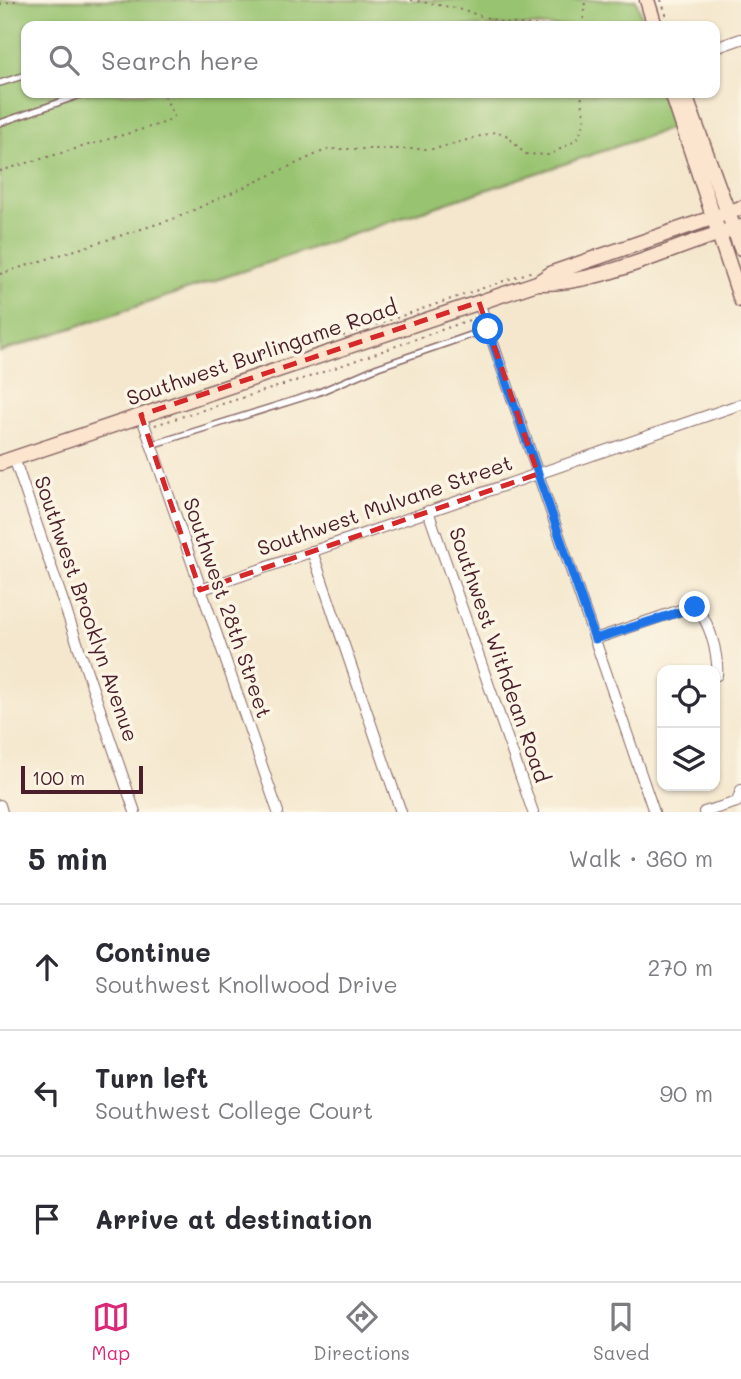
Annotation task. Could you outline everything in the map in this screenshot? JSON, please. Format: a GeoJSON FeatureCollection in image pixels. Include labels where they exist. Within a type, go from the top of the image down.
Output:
{"type":"FeatureCollection","features":[{"type":"Feature","properties":{"kind":"main road"},"geometry":{"type":"LineString","coordinates":[[647,0],[653,21]]}},
{"type":"Feature","properties":{"kind":"main road"},"geometry":{"type":"LineString","coordinates":[[674,98],[741,300]]}},
{"type":"Feature","properties":{"kind":"main road"},"geometry":{"type":"LineString","coordinates":[[686,98],[734,210],[741,248]]}},
{"type":"Feature","properties":{"kind":"main road","name":"Southwest Burlingame Road"},"geometry":{"type":"LineString","coordinates":[[7,461],[141,415],[481,308],[538,276],[734,210]]}},
{"type":"Feature","properties":{"kind":"main road","name":"Southwest Burlingame Road"},"geometry":{"type":"LineString","coordinates":[[538,276],[551,284],[610,270],[738,228]]}},
{"type":"Feature","properties":{"kind":"street"},"geometry":{"type":"LineString","coordinates":[[720,46],[741,39]]}},
{"type":"Feature","properties":{"kind":"street"},"geometry":{"type":"LineString","coordinates":[[481,308],[654,812]]}},
{"type":"Feature","properties":{"kind":"street","name":"Southwest Mulvane Street"},"geometry":{"type":"LineString","coordinates":[[200,590],[741,404]]}},
{"type":"Feature","properties":{"kind":"street","name":"Southwest 28th Street"},"geometry":{"type":"LineString","coordinates":[[141,415],[278,812]]}},
{"type":"Feature","properties":{"kind":"street","name":"Southwest Brooklyn Avenue"},"geometry":{"type":"LineString","coordinates":[[7,461],[133,811]]}},
{"type":"Feature","properties":{"kind":"street","name":"Southwest Withdean Road"},"geometry":{"type":"LineString","coordinates":[[428,512],[533,812]]}},
{"type":"Feature","properties":{"kind":"street"},"geometry":{"type":"LineString","coordinates":[[312,551],[401,812]]}},
{"type":"Feature","properties":{"kind":"street"},"geometry":{"type":"LineString","coordinates":[[595,639],[695,607],[703,615],[718,665]]}},
{"type":"Feature","properties":{"kind":"street"},"geometry":{"type":"LineString","coordinates":[[704,812],[739,803],[741,790]]}},
{"type":"Feature","properties":{"kind":"street"},"geometry":{"type":"LineString","coordinates":[[0,805],[2,812]]}},
{"type":"Feature","properties":{"kind":"lane"},"geometry":{"type":"LineString","coordinates":[[0,83],[21,77]]}},
{"type":"Feature","properties":{"kind":"lane"},"geometry":{"type":"LineString","coordinates":[[0,123],[72,98]]}},
{"type":"Feature","properties":{"kind":"lane"},"geometry":{"type":"LineString","coordinates":[[151,444],[317,393],[378,367],[488,329]]}},
{"type":"Feature","properties":{"kind":"path"},"geometry":{"type":"LineString","coordinates":[[0,4],[19,0]]}},
{"type":"Feature","properties":{"kind":"path"},"geometry":{"type":"LineString","coordinates":[[411,0],[455,8],[498,21]]}},
{"type":"Feature","properties":{"kind":"path"},"geometry":{"type":"LineString","coordinates":[[583,21],[585,0]]}},
{"type":"Feature","properties":{"kind":"path"},"geometry":{"type":"LineString","coordinates":[[661,0],[668,21]]}},
{"type":"Feature","properties":{"kind":"path"},"geometry":{"type":"LineString","coordinates":[[0,171],[167,122],[174,116],[165,98]]}},
{"type":"Feature","properties":{"kind":"path"},"geometry":{"type":"LineString","coordinates":[[0,274],[176,218],[328,149],[435,149],[495,132],[505,134],[525,154],[549,155],[577,140],[585,122],[582,98]]}},
{"type":"Feature","properties":{"kind":"path"},"geometry":{"type":"LineString","coordinates":[[342,336],[538,276]]}},
{"type":"Feature","properties":{"kind":"path"},"geometry":{"type":"LineString","coordinates":[[154,425],[309,377],[481,308]]}},
{"type":"Feature","properties":{"kind":"highlighted area"},"geometry":{"type":"Polygon","coordinates":[[[479,302],[538,474],[200,590],[141,415],[479,302]]]}},
{"type":"Feature","properties":{"kind":"green space"},"geometry":{"type":"Polygon","coordinates":[[[0,0],[636,0],[643,21],[21,21],[21,98],[667,98],[675,127],[0,352],[0,0]]]}},
{"type":"Feature","properties":{"kind":"route"},"geometry":{"type":"LineString","coordinates":[[488,329],[595,639],[695,607]]}}]}
